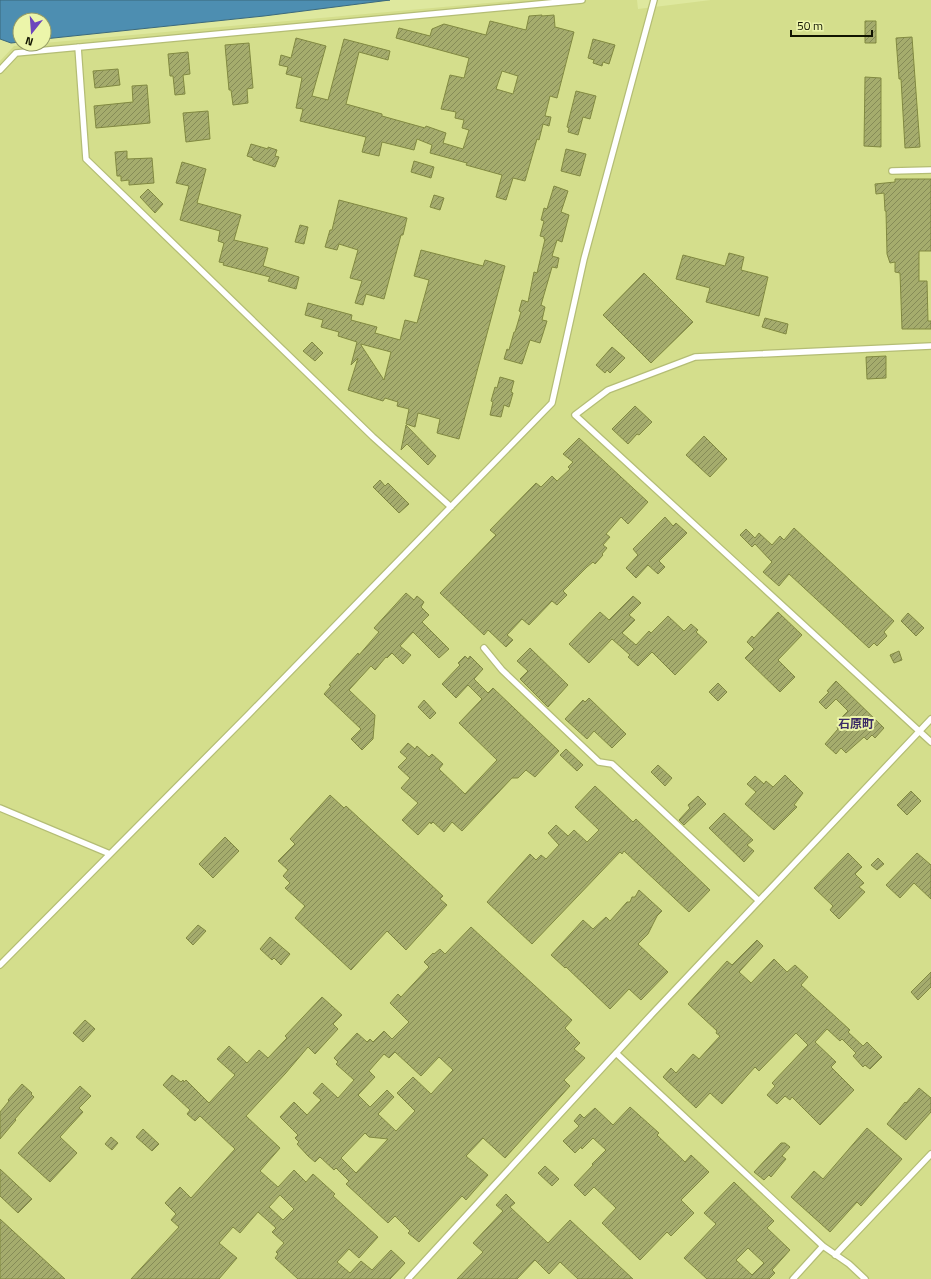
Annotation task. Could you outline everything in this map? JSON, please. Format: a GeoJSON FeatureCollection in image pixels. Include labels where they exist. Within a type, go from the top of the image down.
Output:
{"type":"FeatureCollection","features":[{"type":"Feature","properties":{"kind":"lane"},"geometry":{"type":"LineString","coordinates":[[0,70],[16,53],[582,0]]}},
{"type":"Feature","properties":{"kind":"lane"},"geometry":{"type":"LineString","coordinates":[[0,966],[243,720],[552,403],[584,259],[654,0]]}},
{"type":"Feature","properties":{"kind":"lane"},"geometry":{"type":"LineString","coordinates":[[78,47],[86,160],[373,437],[451,507]]}},
{"type":"Feature","properties":{"kind":"lane"},"geometry":{"type":"LineString","coordinates":[[892,171],[931,170]]}},
{"type":"Feature","properties":{"kind":"lane"},"geometry":{"type":"LineString","coordinates":[[931,346],[695,358],[608,390],[575,415],[931,742]]}},
{"type":"Feature","properties":{"kind":"lane"},"geometry":{"type":"LineString","coordinates":[[484,648],[502,670],[599,762],[612,764],[758,901]]}},
{"type":"Feature","properties":{"kind":"lane"},"geometry":{"type":"LineString","coordinates":[[408,1279],[616,1053],[931,719]]}},
{"type":"Feature","properties":{"kind":"lane"},"geometry":{"type":"LineString","coordinates":[[0,808],[110,854]]}},
{"type":"Feature","properties":{"kind":"lane"},"geometry":{"type":"LineString","coordinates":[[616,1053],[823,1246],[849,1264],[865,1279]]}},
{"type":"Feature","properties":{"kind":"lane"},"geometry":{"type":"LineString","coordinates":[[835,1255],[931,1154]]}},
{"type":"Feature","properties":{"kind":"lane"},"geometry":{"type":"LineString","coordinates":[[793,1279],[823,1246]]}},
{"type":"Feature","properties":{"kind":"shaded area"},"geometry":{"type":"Polygon","coordinates":[[[520,0],[637,0],[638,9],[711,0],[931,0],[931,1279],[0,1279],[0,61],[12,48],[12,52],[52,52],[52,42],[520,0]]]}},
{"type":"Feature","properties":{"kind":"water"},"geometry":{"type":"Polygon","coordinates":[[[0,0],[390,0],[264,16],[52,38],[52,12],[12,12],[12,43],[0,39],[0,0]]]}},
{"type":"Feature","properties":{"kind":"building"},"geometry":{"type":"Polygon","coordinates":[[[554,15],[555,27],[574,32],[557,98],[550,96],[545,116],[551,117],[549,126],[543,124],[539,140],[537,139],[525,181],[513,178],[506,200],[496,197],[502,175],[466,165],[467,163],[430,153],[432,145],[417,139],[414,150],[382,142],[379,156],[362,152],[366,137],[300,121],[303,109],[296,108],[302,78],[286,74],[288,67],[279,65],[281,55],[291,58],[296,38],[326,46],[312,96],[328,100],[344,39],[390,51],[388,60],[359,52],[346,104],[382,114],[382,116],[425,128],[426,126],[446,133],[443,143],[463,149],[469,130],[462,128],[464,120],[455,118],[456,112],[441,109],[450,75],[464,78],[469,58],[396,38],[399,28],[430,36],[432,29],[444,24],[486,35],[490,21],[526,30],[529,16],[554,15]],[[502,71],[496,89],[513,94],[518,76],[502,71]]]}},
{"type":"Feature","properties":{"kind":"building"},"geometry":{"type":"Polygon","coordinates":[[[865,21],[876,21],[876,43],[865,43],[865,21]]]}},
{"type":"Feature","properties":{"kind":"building"},"geometry":{"type":"Polygon","coordinates":[[[912,37],[920,147],[905,148],[901,79],[899,79],[896,38],[912,37]]]}},
{"type":"Feature","properties":{"kind":"building"},"geometry":{"type":"Polygon","coordinates":[[[593,39],[615,45],[609,64],[603,62],[602,66],[593,63],[594,60],[588,58],[593,39]]]}},
{"type":"Feature","properties":{"kind":"building"},"geometry":{"type":"Polygon","coordinates":[[[249,43],[253,88],[247,89],[248,103],[233,105],[231,90],[229,90],[225,45],[249,43]]]}},
{"type":"Feature","properties":{"kind":"building"},"geometry":{"type":"Polygon","coordinates":[[[188,52],[190,74],[183,75],[185,94],[175,95],[173,76],[170,76],[168,54],[188,52]]]}},
{"type":"Feature","properties":{"kind":"building"},"geometry":{"type":"Polygon","coordinates":[[[118,69],[120,85],[95,88],[93,71],[118,69]]]}},
{"type":"Feature","properties":{"kind":"building"},"geometry":{"type":"Polygon","coordinates":[[[865,77],[881,78],[881,147],[864,146],[865,77]]]}},
{"type":"Feature","properties":{"kind":"building"},"geometry":{"type":"Polygon","coordinates":[[[147,85],[150,123],[96,128],[94,106],[133,102],[132,86],[147,85]]]}},
{"type":"Feature","properties":{"kind":"building"},"geometry":{"type":"Polygon","coordinates":[[[576,91],[596,96],[590,119],[583,117],[578,135],[568,132],[569,128],[567,127],[576,91]]]}},
{"type":"Feature","properties":{"kind":"building"},"geometry":{"type":"Polygon","coordinates":[[[208,111],[210,139],[186,142],[183,113],[208,111]]]}},
{"type":"Feature","properties":{"kind":"building"},"geometry":{"type":"Polygon","coordinates":[[[251,144],[277,150],[275,156],[279,157],[275,167],[253,160],[253,158],[247,156],[251,144]]]}},
{"type":"Feature","properties":{"kind":"building"},"geometry":{"type":"Polygon","coordinates":[[[566,149],[586,154],[580,176],[561,171],[566,149]]]}},
{"type":"Feature","properties":{"kind":"building"},"geometry":{"type":"Polygon","coordinates":[[[127,151],[127,159],[152,158],[154,183],[129,185],[129,180],[121,181],[121,176],[117,176],[115,152],[127,151]]]}},
{"type":"Feature","properties":{"kind":"building"},"geometry":{"type":"Polygon","coordinates":[[[414,161],[434,167],[431,178],[411,172],[414,161]]]}},
{"type":"Feature","properties":{"kind":"building"},"geometry":{"type":"Polygon","coordinates":[[[182,162],[206,169],[197,203],[241,215],[234,240],[268,248],[263,266],[299,277],[296,289],[268,281],[270,277],[223,265],[224,263],[219,262],[224,243],[218,241],[220,231],[180,220],[189,186],[176,183],[182,162]]]}},
{"type":"Feature","properties":{"kind":"building"},"geometry":{"type":"Polygon","coordinates":[[[895,179],[931,179],[931,251],[919,251],[919,281],[927,281],[928,321],[931,321],[931,329],[902,329],[900,273],[895,272],[895,262],[890,263],[887,254],[884,193],[876,194],[875,184],[895,182],[895,179]]]}},
{"type":"Feature","properties":{"kind":"building"},"geometry":{"type":"Polygon","coordinates":[[[554,186],[568,191],[561,212],[569,215],[562,242],[557,240],[552,256],[559,258],[557,268],[552,267],[541,305],[545,307],[542,320],[547,321],[540,343],[530,340],[522,364],[504,359],[507,349],[509,350],[515,332],[521,312],[519,311],[522,300],[528,302],[534,272],[537,273],[545,239],[544,237],[540,236],[544,221],[541,220],[544,208],[547,209],[554,186]]]}},
{"type":"Feature","properties":{"kind":"building"},"geometry":{"type":"Polygon","coordinates":[[[148,189],[163,204],[155,213],[140,197],[148,189]]]}},
{"type":"Feature","properties":{"kind":"building"},"geometry":{"type":"Polygon","coordinates":[[[434,195],[444,198],[440,210],[430,207],[434,195]]]}},
{"type":"Feature","properties":{"kind":"building"},"geometry":{"type":"Polygon","coordinates":[[[339,200],[407,218],[384,299],[366,294],[363,305],[355,303],[362,281],[350,278],[358,250],[339,244],[337,250],[325,247],[330,230],[332,230],[339,200]]]}},
{"type":"Feature","properties":{"kind":"building"},"geometry":{"type":"Polygon","coordinates":[[[300,225],[308,227],[304,244],[295,242],[300,225]]]}},
{"type":"Feature","properties":{"kind":"building"},"geometry":{"type":"Polygon","coordinates":[[[421,250],[483,266],[485,260],[505,266],[459,439],[437,433],[440,419],[418,413],[415,427],[406,424],[409,409],[397,406],[398,402],[385,398],[383,401],[348,390],[358,358],[351,365],[357,342],[338,336],[339,332],[321,327],[323,320],[305,315],[308,303],[352,315],[351,320],[377,327],[375,333],[400,340],[405,320],[417,323],[429,280],[414,276],[421,250]],[[361,344],[384,380],[391,352],[361,344]]]}},
{"type":"Feature","properties":{"kind":"building"},"geometry":{"type":"Polygon","coordinates":[[[729,253],[744,257],[741,270],[768,277],[759,316],[706,302],[710,288],[676,279],[683,255],[725,266],[729,253]]]}},
{"type":"Feature","properties":{"kind":"building"},"geometry":{"type":"Polygon","coordinates":[[[644,273],[693,322],[651,363],[603,315],[644,273]]]}},
{"type":"Feature","properties":{"kind":"building"},"geometry":{"type":"Polygon","coordinates":[[[765,318],[788,324],[786,334],[762,327],[765,318]]]}},
{"type":"Feature","properties":{"kind":"building"},"geometry":{"type":"Polygon","coordinates":[[[312,342],[323,353],[315,361],[303,351],[312,342]]]}},
{"type":"Feature","properties":{"kind":"building"},"geometry":{"type":"Polygon","coordinates":[[[612,347],[625,358],[610,373],[607,370],[605,373],[596,365],[612,347]]]}},
{"type":"Feature","properties":{"kind":"building"},"geometry":{"type":"Polygon","coordinates":[[[886,356],[886,378],[867,379],[866,357],[886,356]]]}},
{"type":"Feature","properties":{"kind":"building"},"geometry":{"type":"Polygon","coordinates":[[[500,377],[514,381],[511,392],[513,393],[509,407],[504,405],[501,417],[490,415],[493,402],[491,401],[500,377]]]}},
{"type":"Feature","properties":{"kind":"building"},"geometry":{"type":"Polygon","coordinates":[[[635,406],[652,422],[639,435],[637,434],[628,444],[612,429],[635,406]]]}},
{"type":"Feature","properties":{"kind":"building"},"geometry":{"type":"Polygon","coordinates":[[[406,425],[436,456],[428,465],[407,444],[401,450],[406,425]]]}},
{"type":"Feature","properties":{"kind":"building"},"geometry":{"type":"Polygon","coordinates":[[[704,436],[727,459],[710,477],[686,455],[704,436]]]}},
{"type":"Feature","properties":{"kind":"building"},"geometry":{"type":"Polygon","coordinates":[[[579,438],[648,502],[628,524],[621,517],[606,534],[610,537],[603,545],[607,548],[602,554],[603,555],[595,564],[593,562],[587,567],[563,591],[567,595],[557,605],[552,601],[529,625],[522,619],[507,635],[513,640],[506,647],[488,630],[484,635],[440,593],[496,535],[490,530],[536,483],[541,487],[552,476],[557,481],[570,469],[568,467],[573,462],[563,454],[579,438]]]}},
{"type":"Feature","properties":{"kind":"building"},"geometry":{"type":"Polygon","coordinates":[[[380,480],[385,486],[388,483],[409,504],[399,513],[373,487],[380,480]]]}},
{"type":"Feature","properties":{"kind":"building"},"geometry":{"type":"Polygon","coordinates":[[[665,517],[673,526],[676,523],[687,533],[659,561],[665,567],[658,574],[648,565],[636,578],[626,568],[638,555],[633,549],[665,517]]]}},
{"type":"Feature","properties":{"kind":"building"},"geometry":{"type":"Polygon","coordinates":[[[794,528],[894,621],[884,632],[887,636],[877,646],[874,643],[869,648],[789,574],[779,586],[763,572],[772,562],[755,544],[752,547],[740,535],[746,529],[755,538],[759,533],[772,545],[780,536],[784,540],[794,528]]]}},
{"type":"Feature","properties":{"kind":"building"},"geometry":{"type":"Polygon","coordinates":[[[406,593],[414,600],[417,596],[424,602],[421,607],[429,615],[422,622],[449,649],[439,658],[413,632],[400,646],[411,655],[403,664],[392,653],[387,658],[386,657],[375,670],[371,666],[349,690],[375,715],[373,739],[362,750],[351,739],[361,729],[324,694],[331,686],[329,685],[358,653],[359,655],[379,632],[374,628],[406,593]]]}},
{"type":"Feature","properties":{"kind":"building"},"geometry":{"type":"Polygon","coordinates":[[[633,596],[641,603],[629,615],[635,620],[622,633],[636,645],[649,631],[651,633],[668,616],[684,631],[691,624],[698,630],[696,632],[707,642],[675,675],[652,652],[638,666],[628,657],[630,655],[612,639],[589,663],[569,644],[600,612],[609,620],[633,596]]]}},
{"type":"Feature","properties":{"kind":"building"},"geometry":{"type":"Polygon","coordinates":[[[778,612],[802,635],[778,660],[795,677],[780,692],[745,658],[754,649],[747,642],[752,636],[754,638],[778,612]]]}},
{"type":"Feature","properties":{"kind":"building"},"geometry":{"type":"Polygon","coordinates":[[[908,613],[924,628],[916,636],[901,621],[908,613]]]}},
{"type":"Feature","properties":{"kind":"building"},"geometry":{"type":"Polygon","coordinates":[[[530,648],[568,685],[548,707],[520,679],[528,671],[517,661],[530,648]]]}},
{"type":"Feature","properties":{"kind":"building"},"geometry":{"type":"Polygon","coordinates":[[[899,651],[902,660],[894,663],[890,655],[899,651]]]}},
{"type":"Feature","properties":{"kind":"building"},"geometry":{"type":"Polygon","coordinates":[[[465,656],[468,659],[470,656],[483,669],[474,679],[488,693],[493,688],[559,751],[535,777],[526,770],[518,778],[512,778],[462,831],[452,822],[444,832],[433,822],[431,824],[430,822],[418,835],[402,820],[418,803],[401,788],[410,778],[398,767],[407,758],[400,752],[408,743],[415,749],[417,746],[429,757],[432,754],[443,764],[439,769],[465,794],[497,760],[459,723],[482,699],[468,685],[456,698],[442,684],[460,665],[458,663],[465,656]]]}},
{"type":"Feature","properties":{"kind":"building"},"geometry":{"type":"Polygon","coordinates":[[[836,681],[884,728],[875,738],[872,735],[867,740],[864,737],[846,753],[841,748],[836,754],[825,744],[838,729],[837,727],[843,720],[841,718],[848,711],[836,699],[826,709],[819,702],[829,692],[827,691],[836,681]]]}},
{"type":"Feature","properties":{"kind":"building"},"geometry":{"type":"Polygon","coordinates":[[[718,683],[727,692],[718,701],[709,692],[718,683]]]}},
{"type":"Feature","properties":{"kind":"building"},"geometry":{"type":"Polygon","coordinates":[[[589,698],[626,734],[612,748],[594,731],[587,739],[565,719],[583,700],[585,702],[589,698]]]}},
{"type":"Feature","properties":{"kind":"building"},"geometry":{"type":"Polygon","coordinates":[[[424,700],[436,713],[430,719],[418,707],[424,700]]]}},
{"type":"Feature","properties":{"kind":"building"},"geometry":{"type":"Polygon","coordinates":[[[566,749],[583,765],[577,771],[560,755],[566,749]]]}},
{"type":"Feature","properties":{"kind":"building"},"geometry":{"type":"Polygon","coordinates":[[[658,765],[672,778],[665,786],[651,772],[658,765]]]}},
{"type":"Feature","properties":{"kind":"building"},"geometry":{"type":"Polygon","coordinates":[[[785,775],[803,793],[794,805],[797,807],[774,830],[745,804],[756,792],[747,784],[755,776],[764,784],[766,781],[773,787],[785,775]]]}},
{"type":"Feature","properties":{"kind":"building"},"geometry":{"type":"Polygon","coordinates":[[[595,786],[633,822],[636,819],[710,890],[689,912],[624,851],[622,854],[620,852],[532,944],[487,902],[530,854],[536,860],[541,855],[546,859],[559,845],[548,833],[556,825],[568,836],[574,830],[587,842],[599,830],[575,807],[595,786]]]}},
{"type":"Feature","properties":{"kind":"building"},"geometry":{"type":"Polygon","coordinates":[[[911,791],[921,801],[907,815],[897,805],[911,791]]]}},
{"type":"Feature","properties":{"kind":"building"},"geometry":{"type":"Polygon","coordinates":[[[330,795],[344,808],[346,806],[443,896],[440,899],[447,905],[406,950],[387,931],[351,970],[295,918],[305,906],[285,888],[290,883],[283,876],[288,870],[278,861],[295,844],[290,839],[330,795]]]}},
{"type":"Feature","properties":{"kind":"building"},"geometry":{"type":"Polygon","coordinates":[[[698,796],[706,804],[684,825],[679,820],[690,808],[688,805],[698,796]]]}},
{"type":"Feature","properties":{"kind":"building"},"geometry":{"type":"Polygon","coordinates":[[[724,813],[753,840],[747,845],[754,851],[744,862],[709,828],[724,813]]]}},
{"type":"Feature","properties":{"kind":"building"},"geometry":{"type":"Polygon","coordinates":[[[225,837],[239,851],[213,878],[199,864],[225,837]]]}},
{"type":"Feature","properties":{"kind":"building"},"geometry":{"type":"Polygon","coordinates":[[[848,853],[862,867],[855,874],[864,883],[859,887],[865,892],[839,919],[830,910],[833,906],[814,888],[848,853]]]}},
{"type":"Feature","properties":{"kind":"building"},"geometry":{"type":"Polygon","coordinates":[[[917,853],[931,865],[931,899],[914,883],[900,898],[886,885],[917,853]]]}},
{"type":"Feature","properties":{"kind":"building"},"geometry":{"type":"Polygon","coordinates":[[[878,858],[884,864],[877,870],[871,865],[878,858]]]}},
{"type":"Feature","properties":{"kind":"building"},"geometry":{"type":"Polygon","coordinates":[[[639,890],[662,911],[657,916],[648,934],[638,944],[668,972],[641,1000],[629,989],[610,1009],[566,967],[565,968],[551,955],[583,920],[593,929],[606,917],[610,921],[627,902],[630,902],[632,897],[635,897],[639,890]]]}},
{"type":"Feature","properties":{"kind":"building"},"geometry":{"type":"Polygon","coordinates":[[[198,925],[206,931],[193,945],[186,938],[198,925]]]}},
{"type":"Feature","properties":{"kind":"building"},"geometry":{"type":"Polygon","coordinates":[[[471,927],[572,1020],[565,1028],[580,1043],[574,1049],[585,1058],[564,1080],[570,1086],[505,1158],[483,1138],[466,1156],[488,1175],[466,1200],[462,1196],[419,1242],[408,1233],[410,1231],[395,1216],[388,1223],[346,1184],[349,1181],[336,1168],[334,1170],[320,1157],[315,1162],[308,1156],[297,1144],[299,1142],[295,1138],[298,1135],[280,1117],[294,1102],[307,1115],[321,1100],[313,1093],[322,1083],[338,1098],[354,1080],[336,1064],[338,1062],[334,1058],[357,1033],[367,1042],[370,1039],[373,1042],[384,1031],[392,1039],[409,1022],[390,1003],[398,994],[401,997],[429,967],[424,962],[433,953],[434,954],[440,949],[445,954],[471,927]],[[395,1052],[389,1058],[384,1054],[369,1071],[375,1077],[358,1095],[370,1107],[387,1090],[394,1097],[378,1114],[396,1131],[415,1111],[397,1093],[413,1077],[431,1094],[453,1070],[439,1057],[421,1076],[395,1052]],[[365,1133],[341,1158],[356,1173],[388,1139],[369,1137],[365,1133]]]}},
{"type":"Feature","properties":{"kind":"building"},"geometry":{"type":"Polygon","coordinates":[[[270,937],[290,954],[281,965],[274,958],[272,960],[260,949],[270,937]]]}},
{"type":"Feature","properties":{"kind":"building"},"geometry":{"type":"Polygon","coordinates":[[[757,940],[763,946],[739,972],[751,983],[774,959],[787,972],[795,965],[808,977],[801,985],[850,1030],[848,1032],[863,1046],[867,1042],[882,1057],[870,1069],[865,1065],[863,1067],[853,1056],[856,1053],[842,1039],[840,1041],[827,1029],[815,1042],[836,1062],[831,1067],[854,1090],[820,1125],[792,1097],[790,1100],[785,1096],[777,1104],[767,1095],[775,1086],[772,1083],[808,1045],[796,1033],[759,1071],[755,1067],[722,1104],[710,1093],[696,1108],[663,1077],[671,1068],[676,1073],[693,1054],[699,1059],[720,1036],[716,1033],[717,1031],[688,1004],[727,961],[732,965],[757,940]]]}},
{"type":"Feature","properties":{"kind":"building"},"geometry":{"type":"Polygon","coordinates":[[[931,972],[931,987],[918,1000],[911,992],[931,972]]]}},
{"type":"Feature","properties":{"kind":"building"},"geometry":{"type":"Polygon","coordinates":[[[322,997],[342,1015],[333,1024],[338,1029],[315,1054],[308,1047],[246,1116],[280,1148],[260,1171],[278,1187],[294,1170],[306,1182],[313,1174],[335,1194],[333,1196],[378,1237],[359,1258],[349,1249],[337,1262],[350,1273],[361,1261],[372,1270],[391,1250],[405,1263],[390,1279],[298,1279],[275,1258],[278,1254],[276,1252],[284,1243],[272,1232],[276,1228],[258,1212],[240,1233],[233,1227],[219,1243],[237,1258],[219,1279],[131,1279],[179,1227],[171,1220],[176,1214],[165,1203],[180,1187],[191,1198],[235,1149],[200,1116],[195,1121],[187,1114],[190,1110],[163,1085],[172,1075],[181,1082],[186,1080],[209,1103],[235,1075],[217,1059],[229,1046],[247,1063],[259,1050],[268,1058],[287,1038],[285,1036],[322,997]],[[280,1195],[269,1207],[283,1220],[294,1209],[280,1195]]]}},
{"type":"Feature","properties":{"kind":"building"},"geometry":{"type":"Polygon","coordinates":[[[85,1020],[95,1029],[83,1042],[73,1033],[85,1020]]]}},
{"type":"Feature","properties":{"kind":"building"},"geometry":{"type":"Polygon","coordinates":[[[22,1084],[32,1093],[31,1094],[34,1097],[0,1139],[0,1112],[22,1084]]]}},
{"type":"Feature","properties":{"kind":"building"},"geometry":{"type":"Polygon","coordinates":[[[80,1086],[91,1096],[79,1108],[83,1112],[60,1137],[77,1153],[50,1182],[18,1153],[80,1086]]]}},
{"type":"Feature","properties":{"kind":"building"},"geometry":{"type":"Polygon","coordinates":[[[919,1088],[931,1098],[931,1112],[906,1140],[887,1124],[919,1088]]]}},
{"type":"Feature","properties":{"kind":"building"},"geometry":{"type":"Polygon","coordinates":[[[630,1107],[659,1133],[657,1135],[685,1162],[691,1155],[709,1172],[681,1200],[694,1213],[671,1236],[667,1232],[640,1260],[602,1223],[616,1208],[594,1187],[585,1196],[574,1185],[606,1150],[593,1138],[582,1149],[581,1147],[575,1153],[563,1141],[579,1126],[574,1121],[580,1114],[584,1118],[595,1108],[613,1125],[630,1107]]]}},
{"type":"Feature","properties":{"kind":"building"},"geometry":{"type":"Polygon","coordinates":[[[867,1128],[902,1159],[861,1206],[857,1202],[830,1232],[791,1197],[814,1171],[823,1179],[867,1128]]]}},
{"type":"Feature","properties":{"kind":"building"},"geometry":{"type":"Polygon","coordinates":[[[143,1129],[159,1144],[152,1151],[136,1137],[143,1129]]]}},
{"type":"Feature","properties":{"kind":"building"},"geometry":{"type":"Polygon","coordinates":[[[111,1137],[118,1143],[112,1150],[105,1144],[111,1137]]]}},
{"type":"Feature","properties":{"kind":"building"},"geometry":{"type":"Polygon","coordinates":[[[781,1143],[785,1143],[790,1147],[782,1156],[786,1159],[771,1177],[769,1175],[764,1180],[754,1172],[781,1143]]]}},
{"type":"Feature","properties":{"kind":"building"},"geometry":{"type":"Polygon","coordinates":[[[545,1166],[559,1179],[552,1186],[538,1173],[545,1166]]]}},
{"type":"Feature","properties":{"kind":"building"},"geometry":{"type":"Polygon","coordinates":[[[0,1169],[32,1199],[18,1213],[0,1196],[0,1169]]]}},
{"type":"Feature","properties":{"kind":"building"},"geometry":{"type":"Polygon","coordinates":[[[734,1182],[774,1221],[767,1228],[790,1250],[772,1270],[775,1273],[769,1279],[707,1279],[684,1258],[716,1224],[704,1213],[734,1182]],[[748,1248],[736,1260],[752,1275],[764,1263],[748,1248]]]}},
{"type":"Feature","properties":{"kind":"building"},"geometry":{"type":"Polygon","coordinates":[[[506,1194],[515,1203],[510,1207],[548,1243],[570,1220],[633,1279],[578,1279],[560,1262],[549,1274],[535,1260],[517,1279],[457,1279],[483,1252],[473,1243],[503,1211],[496,1205],[506,1194]]]}},
{"type":"Feature","properties":{"kind":"building"},"geometry":{"type":"Polygon","coordinates":[[[0,1219],[38,1254],[65,1279],[0,1279],[0,1219]]]}},
{"type":"Feature","properties":{"kind":"district","name":"石原町"},"geometry":{"type":"Point","coordinates":[856,723]}}]}
